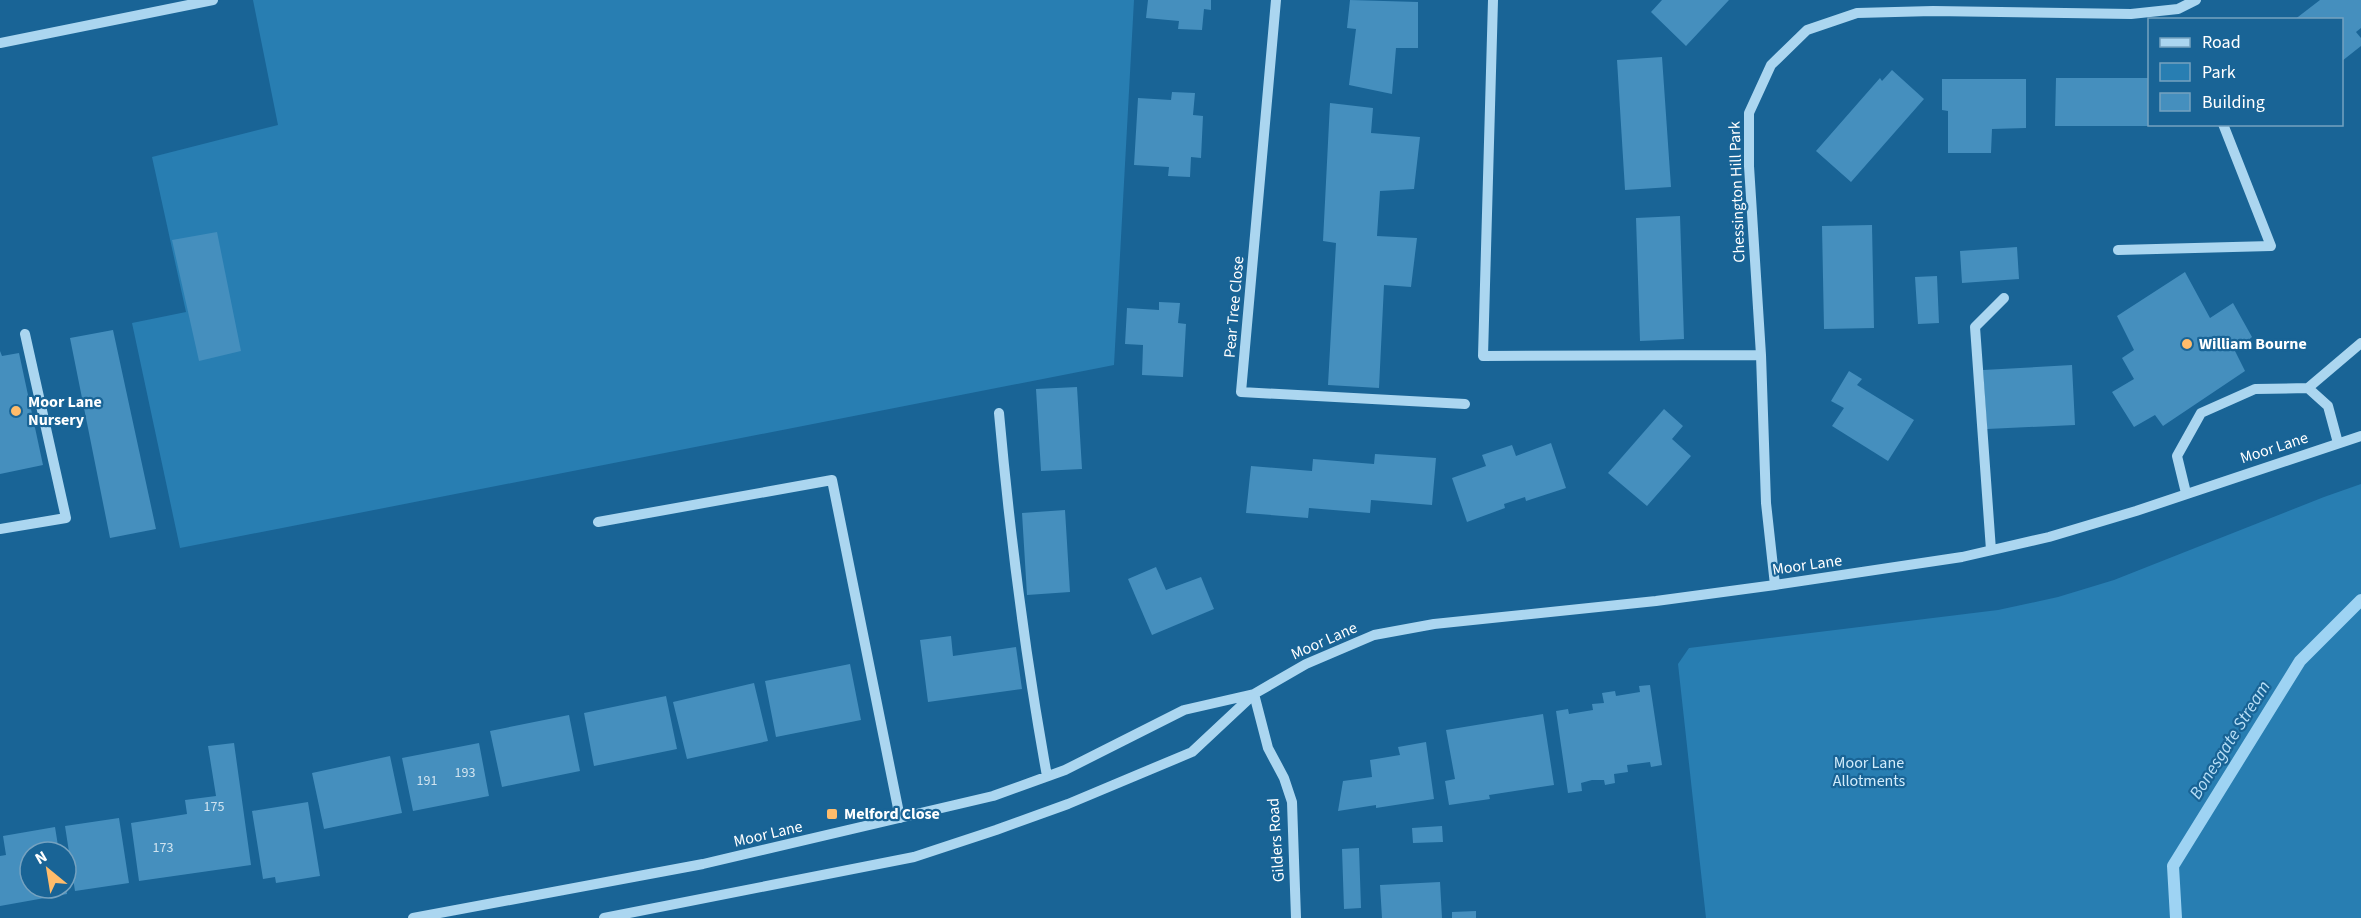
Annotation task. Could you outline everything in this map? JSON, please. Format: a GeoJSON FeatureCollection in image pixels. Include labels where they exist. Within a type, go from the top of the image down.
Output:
{"type":"FeatureCollection","features":[{"type":"Feature","properties":{"kind":"street"},"geometry":{"type":"LineString","coordinates":[[0,43],[213,0]]}},
{"type":"Feature","properties":{"kind":"street","name":"Pear Tree Close"},"geometry":{"type":"LineString","coordinates":[[1276,0],[1241,392],[1465,404]]}},
{"type":"Feature","properties":{"kind":"street"},"geometry":{"type":"LineString","coordinates":[[1493,0],[1484,356],[1761,356]]}},
{"type":"Feature","properties":{"kind":"street","name":"Chessington Hill Park"},"geometry":{"type":"LineString","coordinates":[[1775,585],[1766,503],[1761,356],[1749,166],[1749,113],[1772,65],[1807,30],[1857,13],[1933,11],[2180,14],[2196,0]]}},
{"type":"Feature","properties":{"kind":"street"},"geometry":{"type":"LineString","coordinates":[[2118,250],[2271,246],[2224,126]]}},
{"type":"Feature","properties":{"kind":"street"},"geometry":{"type":"LineString","coordinates":[[1991,550],[1975,327],[2004,298]]}},
{"type":"Feature","properties":{"kind":"street"},"geometry":{"type":"LineString","coordinates":[[0,529],[66,518],[25,334]]}},
{"type":"Feature","properties":{"kind":"street"},"geometry":{"type":"LineString","coordinates":[[2186,493],[2177,456],[2201,413],[2255,389],[2308,388],[2361,343]]}},
{"type":"Feature","properties":{"kind":"street"},"geometry":{"type":"LineString","coordinates":[[2308,388],[2328,406],[2338,442]]}},
{"type":"Feature","properties":{"kind":"street"},"geometry":{"type":"LineString","coordinates":[[999,413],[1013,561],[1029,681],[1047,776]]}},
{"type":"Feature","properties":{"kind":"street","name":"Moor Lane"},"geometry":{"type":"LineString","coordinates":[[604,918],[914,857],[1068,804],[1192,752],[1254,694],[1306,664],[1374,635],[1434,624],[1656,601],[1962,557],[2060,534],[2136,511],[2361,436]]}},
{"type":"Feature","properties":{"kind":"street"},"geometry":{"type":"LineString","coordinates":[[598,522],[832,480],[900,818]]}},
{"type":"Feature","properties":{"kind":"street","name":"Moor Lane"},"geometry":{"type":"LineString","coordinates":[[413,918],[703,864],[993,796],[1065,770],[1184,710],[1254,694]]}},
{"type":"Feature","properties":{"kind":"street","name":"Gilders Road"},"geometry":{"type":"LineString","coordinates":[[1254,694],[1268,748],[1284,778],[1292,802],[1296,918]]}},
{"type":"Feature","properties":{"kind":"green space"},"geometry":{"type":"Polygon","coordinates":[[[253,0],[1134,0],[1114,365],[180,548],[132,323],[186,312],[152,157],[278,125],[253,0]]]}},
{"type":"Feature","properties":{"kind":"green space","name":"Moor Lane Allotments"},"geometry":{"type":"Polygon","coordinates":[[[2361,484],[2361,918],[1706,918],[1678,664],[1689,648],[1998,610],[2058,597],[2114,580],[2361,484]]]}},
{"type":"Feature","properties":{"kind":"building"},"geometry":{"type":"Polygon","coordinates":[[[1148,0],[1211,0],[1211,10],[1204,9],[1202,30],[1178,29],[1179,21],[1146,18],[1148,0]]]}},
{"type":"Feature","properties":{"kind":"building"},"geometry":{"type":"Polygon","coordinates":[[[1350,0],[1418,2],[1418,48],[1396,48],[1392,94],[1349,85],[1356,29],[1347,28],[1350,0]]]}},
{"type":"Feature","properties":{"kind":"building"},"geometry":{"type":"Polygon","coordinates":[[[1662,0],[1729,0],[1686,46],[1651,12],[1662,0]]]}},
{"type":"Feature","properties":{"kind":"building"},"geometry":{"type":"Polygon","coordinates":[[[2320,0],[2361,0],[2361,28],[2356,32],[2361,38],[2361,46],[2343,60],[2343,18],[2297,18],[2320,0]]]}},
{"type":"Feature","properties":{"kind":"building"},"geometry":{"type":"Polygon","coordinates":[[[1662,57],[1671,187],[1625,190],[1617,60],[1662,57]]]}},
{"type":"Feature","properties":{"kind":"building"},"geometry":{"type":"Polygon","coordinates":[[[1892,70],[1924,99],[1851,182],[1816,151],[1880,78],[1882,81],[1892,70]]]}},
{"type":"Feature","properties":{"kind":"building"},"geometry":{"type":"Polygon","coordinates":[[[2056,78],[2148,78],[2148,126],[2055,126],[2056,78]]]}},
{"type":"Feature","properties":{"kind":"building"},"geometry":{"type":"Polygon","coordinates":[[[1942,79],[2026,79],[2026,128],[1992,129],[1991,153],[1948,153],[1948,111],[1942,110],[1942,79]]]}},
{"type":"Feature","properties":{"kind":"building"},"geometry":{"type":"Polygon","coordinates":[[[1172,92],[1195,93],[1193,115],[1203,116],[1201,158],[1191,157],[1190,177],[1168,176],[1169,167],[1134,165],[1138,98],[1171,100],[1172,92]]]}},
{"type":"Feature","properties":{"kind":"building"},"geometry":{"type":"Polygon","coordinates":[[[1330,103],[1373,108],[1371,133],[1420,137],[1414,189],[1380,191],[1377,236],[1417,238],[1411,287],[1384,285],[1379,388],[1328,385],[1336,243],[1323,241],[1330,103]]]}},
{"type":"Feature","properties":{"kind":"building"},"geometry":{"type":"Polygon","coordinates":[[[1680,216],[1684,339],[1640,341],[1636,218],[1680,216]]]}},
{"type":"Feature","properties":{"kind":"building"},"geometry":{"type":"Polygon","coordinates":[[[1872,225],[1874,328],[1824,329],[1822,226],[1872,225]]]}},
{"type":"Feature","properties":{"kind":"building"},"geometry":{"type":"Polygon","coordinates":[[[217,232],[241,351],[199,361],[172,240],[217,232]]]}},
{"type":"Feature","properties":{"kind":"building"},"geometry":{"type":"Polygon","coordinates":[[[2017,247],[2019,279],[1962,283],[1960,251],[2017,247]]]}},
{"type":"Feature","properties":{"kind":"building","name":"William Bourne"},"geometry":{"type":"Polygon","coordinates":[[[2185,272],[2210,318],[2233,303],[2252,337],[2235,351],[2245,371],[2163,426],[2155,415],[2134,427],[2112,392],[2134,379],[2122,358],[2134,350],[2117,316],[2185,272]]]}},
{"type":"Feature","properties":{"kind":"building"},"geometry":{"type":"Polygon","coordinates":[[[1937,276],[1939,323],[1918,324],[1915,277],[1937,276]]]}},
{"type":"Feature","properties":{"kind":"building"},"geometry":{"type":"Polygon","coordinates":[[[1159,302],[1180,303],[1178,323],[1186,324],[1183,377],[1142,375],[1143,345],[1125,344],[1127,308],[1159,310],[1159,302]]]}},
{"type":"Feature","properties":{"kind":"building"},"geometry":{"type":"Polygon","coordinates":[[[113,330],[156,529],[110,538],[70,338],[113,330]]]}},
{"type":"Feature","properties":{"kind":"building","name":"Moor Lane Nursery"},"geometry":{"type":"Polygon","coordinates":[[[0,351],[2,356],[19,353],[43,465],[0,474],[0,351]]]}},
{"type":"Feature","properties":{"kind":"building"},"geometry":{"type":"Polygon","coordinates":[[[2072,365],[2075,425],[1987,429],[1983,370],[2072,365]]]}},
{"type":"Feature","properties":{"kind":"building"},"geometry":{"type":"Polygon","coordinates":[[[1849,371],[1862,379],[1857,385],[1914,420],[1888,461],[1832,426],[1844,408],[1831,401],[1849,371]]]}},
{"type":"Feature","properties":{"kind":"building"},"geometry":{"type":"Polygon","coordinates":[[[1077,387],[1082,469],[1041,471],[1036,389],[1077,387]]]}},
{"type":"Feature","properties":{"kind":"building"},"geometry":{"type":"Polygon","coordinates":[[[1664,409],[1683,426],[1672,439],[1691,456],[1647,506],[1608,473],[1664,409]]]}},
{"type":"Feature","properties":{"kind":"building"},"geometry":{"type":"Polygon","coordinates":[[[1551,443],[1566,488],[1526,501],[1525,497],[1504,504],[1505,508],[1467,522],[1452,478],[1486,466],[1482,455],[1512,445],[1516,456],[1551,443]]]}},
{"type":"Feature","properties":{"kind":"building"},"geometry":{"type":"Polygon","coordinates":[[[1375,454],[1436,458],[1432,505],[1371,500],[1370,513],[1309,508],[1308,518],[1246,513],[1251,466],[1312,471],[1313,459],[1374,464],[1375,454]]]}},
{"type":"Feature","properties":{"kind":"building"},"geometry":{"type":"Polygon","coordinates":[[[1065,510],[1070,592],[1027,595],[1022,513],[1065,510]]]}},
{"type":"Feature","properties":{"kind":"building"},"geometry":{"type":"Polygon","coordinates":[[[1156,567],[1166,590],[1201,577],[1214,609],[1152,635],[1128,579],[1156,567]]]}},
{"type":"Feature","properties":{"kind":"building"},"geometry":{"type":"Polygon","coordinates":[[[951,636],[953,656],[1016,647],[1022,689],[928,702],[920,640],[951,636]]]}},
{"type":"Feature","properties":{"kind":"building"},"geometry":{"type":"Polygon","coordinates":[[[850,664],[861,720],[776,737],[765,681],[850,664]]]}},
{"type":"Feature","properties":{"kind":"building"},"geometry":{"type":"Polygon","coordinates":[[[754,683],[768,741],[687,759],[673,702],[754,683]]]}},
{"type":"Feature","properties":{"kind":"building"},"geometry":{"type":"Polygon","coordinates":[[[1650,685],[1662,765],[1651,767],[1650,762],[1627,765],[1628,772],[1614,774],[1615,783],[1605,785],[1604,780],[1592,780],[1581,783],[1582,791],[1568,793],[1556,711],[1568,709],[1569,714],[1593,710],[1592,704],[1604,703],[1602,693],[1615,691],[1616,696],[1640,692],[1639,686],[1650,685]]]}},
{"type":"Feature","properties":{"kind":"building"},"geometry":{"type":"Polygon","coordinates":[[[666,696],[677,749],[594,766],[584,713],[666,696]]]}},
{"type":"Feature","properties":{"kind":"building"},"geometry":{"type":"Polygon","coordinates":[[[1543,714],[1554,785],[1489,795],[1490,799],[1449,805],[1445,781],[1455,779],[1446,730],[1543,714]]]}},
{"type":"Feature","properties":{"kind":"building"},"geometry":{"type":"Polygon","coordinates":[[[569,715],[580,771],[502,787],[490,731],[569,715]]]}},
{"type":"Feature","properties":{"kind":"building"},"geometry":{"type":"Polygon","coordinates":[[[1426,742],[1434,799],[1338,811],[1343,781],[1372,777],[1370,760],[1400,755],[1398,747],[1426,742]]]}},
{"type":"Feature","properties":{"kind":"building"},"geometry":{"type":"Polygon","coordinates":[[[234,743],[251,865],[139,881],[131,823],[187,814],[185,800],[216,796],[208,746],[234,743]]]}},
{"type":"Feature","properties":{"kind":"building"},"geometry":{"type":"Polygon","coordinates":[[[479,743],[489,796],[413,811],[402,758],[479,743]]]}},
{"type":"Feature","properties":{"kind":"building"},"geometry":{"type":"Polygon","coordinates":[[[390,756],[402,813],[324,829],[312,773],[390,756]]]}},
{"type":"Feature","properties":{"kind":"building"},"geometry":{"type":"Polygon","coordinates":[[[308,802],[320,876],[276,883],[275,877],[263,879],[252,811],[308,802]]]}},
{"type":"Feature","properties":{"kind":"building"},"geometry":{"type":"Polygon","coordinates":[[[119,818],[129,883],[78,891],[78,840],[67,840],[65,826],[119,818]]]}},
{"type":"Feature","properties":{"kind":"building"},"geometry":{"type":"Polygon","coordinates":[[[1442,826],[1443,842],[1413,843],[1412,828],[1442,826]]]}},
{"type":"Feature","properties":{"kind":"building"},"geometry":{"type":"Polygon","coordinates":[[[55,827],[57,840],[18,840],[18,900],[34,900],[0,906],[0,856],[6,855],[3,836],[55,827]]]}},
{"type":"Feature","properties":{"kind":"building"},"geometry":{"type":"Polygon","coordinates":[[[1359,848],[1361,908],[1344,909],[1342,849],[1359,848]]]}},
{"type":"Feature","properties":{"kind":"building"},"geometry":{"type":"Polygon","coordinates":[[[1440,882],[1442,918],[1382,918],[1380,885],[1440,882]]]}},
{"type":"Feature","properties":{"kind":"building"},"geometry":{"type":"Polygon","coordinates":[[[1476,911],[1476,918],[1452,918],[1452,912],[1476,911]]]}},
{"type":"Feature","properties":{"kind":"waterway","name":"Bonesgate Stream"},"geometry":{"type":"LineString","coordinates":[[2176,918],[2173,866],[2300,661],[2361,600]]}},
{"type":"Feature","properties":{"kind":"place","name":"William Bourne"},"geometry":{"type":"Point","coordinates":[2187,344]}},
{"type":"Feature","properties":{"kind":"place","name":"Moor Lane Nursery"},"geometry":{"type":"Point","coordinates":[16,411]}},
{"type":"Feature","properties":{"kind":"place","name":"Melford Close"},"geometry":{"type":"Point","coordinates":[832,814]}}]}
